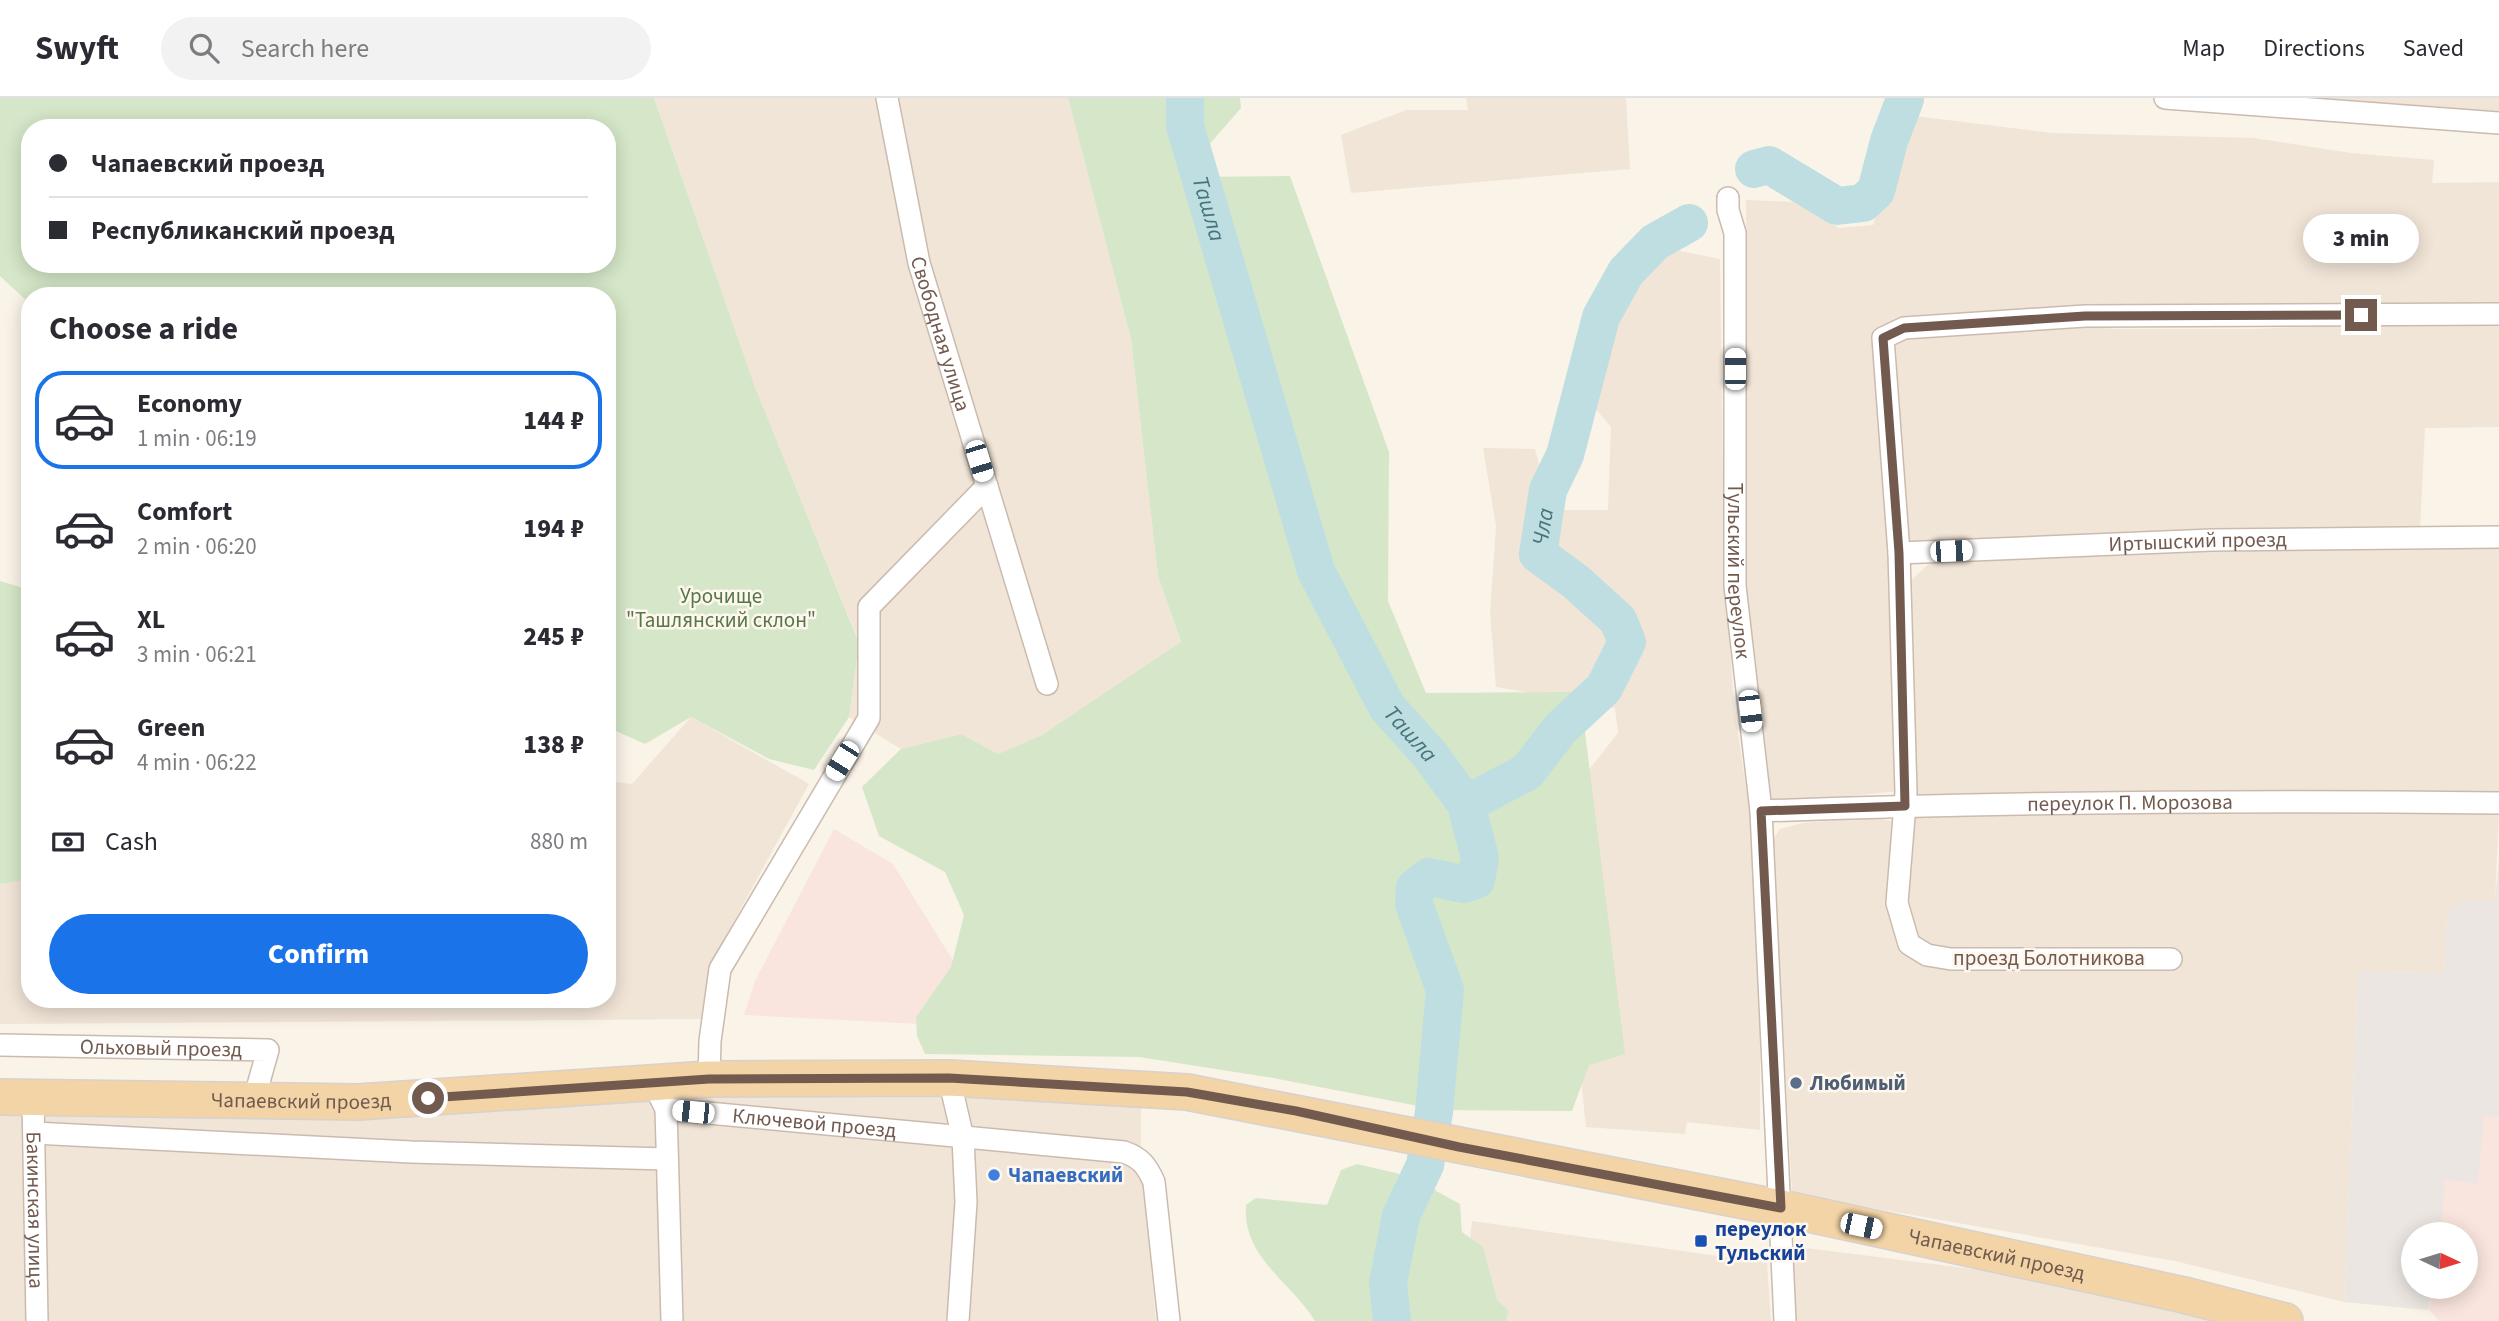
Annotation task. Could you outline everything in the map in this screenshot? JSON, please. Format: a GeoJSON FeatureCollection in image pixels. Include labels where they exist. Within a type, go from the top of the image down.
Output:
{"type":"FeatureCollection","features":[{"type":"Feature","properties":{"kind":"main road","name":"Чапаевский проезд"},"geometry":{"type":"LineString","coordinates":[[16,1097],[358,1102],[659,1096],[709,1079],[949,1078],[1187,1092],[1296,1111],[1459,1147],[1781,1208],[2171,1292],[2285,1321]]}},
{"type":"Feature","properties":{"kind":"street","name":"Свободная улица"},"geometry":{"type":"LineString","coordinates":[[887,98],[919,263],[1047,684]]}},
{"type":"Feature","properties":{"kind":"street"},"geometry":{"type":"LineString","coordinates":[[2165,98],[2499,123]]}},
{"type":"Feature","properties":{"kind":"street","name":"Тульский переулок"},"geometry":{"type":"LineString","coordinates":[[1728,198],[1728,210],[1735,233],[1735,586],[1761,811],[1785,1321]]}},
{"type":"Feature","properties":{"kind":"street","name":"проезд Болотникова"},"geometry":{"type":"LineString","coordinates":[[2171,959],[1951,960],[1927,955],[1909,944],[1897,903],[1905,806],[1899,553],[1883,338],[1904,328],[2085,316],[2499,314]]}},
{"type":"Feature","properties":{"kind":"street"},"geometry":{"type":"LineString","coordinates":[[709,1079],[710,1041],[720,969],[869,718],[869,607],[987,486]]}},
{"type":"Feature","properties":{"kind":"street","name":"Иртышский проезд"},"geometry":{"type":"LineString","coordinates":[[1899,553],[2211,540],[2499,537]]}},
{"type":"Feature","properties":{"kind":"street","name":"переулок П. Морозова"},"geometry":{"type":"LineString","coordinates":[[1761,811],[2274,800],[2499,803]]}},
{"type":"Feature","properties":{"kind":"street","name":"Ольховый проезд"},"geometry":{"type":"LineString","coordinates":[[0,1045],[268,1050],[253,1102]]}},
{"type":"Feature","properties":{"kind":"street"},"geometry":{"type":"LineString","coordinates":[[949,1078],[963,1138],[966,1202],[958,1321]]}},
{"type":"Feature","properties":{"kind":"street"},"geometry":{"type":"LineString","coordinates":[[659,1096],[667,1159],[672,1321]]}},
{"type":"Feature","properties":{"kind":"street","name":"Ключевой проезд"},"geometry":{"type":"LineString","coordinates":[[659,1096],[963,1138],[1124,1152],[1136,1156],[1147,1167],[1154,1182],[1169,1321]]}},
{"type":"Feature","properties":{"kind":"street","name":"Бакинская улица"},"geometry":{"type":"LineString","coordinates":[[16,1097],[34,1133],[37,1321]]}},
{"type":"Feature","properties":{"kind":"street"},"geometry":{"type":"LineString","coordinates":[[34,1133],[411,1152],[667,1159]]}},
{"type":"Feature","properties":{"kind":"shaded area"},"geometry":{"type":"Polygon","coordinates":[[[654,98],[1068,98],[1131,339],[1158,576],[1181,643],[1042,735],[998,754],[960,734],[901,749],[849,717],[859,642],[755,387],[654,98]]]}},
{"type":"Feature","properties":{"kind":"shaded area"},"geometry":{"type":"Polygon","coordinates":[[[1466,98],[1626,98],[1630,169],[1351,193],[1341,135],[1406,110],[1468,110],[1466,98]]]}},
{"type":"Feature","properties":{"kind":"shaded area"},"geometry":{"type":"Polygon","coordinates":[[[2241,98],[2499,98],[2499,118],[2241,98]]]}},
{"type":"Feature","properties":{"kind":"shaded area"},"geometry":{"type":"Polygon","coordinates":[[[1907,115],[2052,133],[2254,138],[2351,153],[2434,160],[2432,183],[2499,182],[2499,309],[1876,332],[1891,549],[1898,791],[1766,805],[1747,638],[1746,200],[1794,202],[1839,228],[1873,225],[1907,115]]]}},
{"type":"Feature","properties":{"kind":"shaded area"},"geometry":{"type":"Polygon","coordinates":[[[1671,249],[1720,259],[1724,555],[1734,708],[1751,820],[1760,1023],[1760,1130],[1687,1122],[1685,1134],[1586,1127],[1567,946],[1526,849],[1618,733],[1615,708],[1496,687],[1490,613],[1496,526],[1483,448],[1535,449],[1551,510],[1608,510],[1611,427],[1596,409],[1593,397],[1610,317],[1642,267],[1671,249]]]}},
{"type":"Feature","properties":{"kind":"shaded area"},"geometry":{"type":"Polygon","coordinates":[[[2387,323],[2499,324],[2499,427],[2425,428],[2420,531],[1966,544],[1911,542],[1902,538],[1896,344],[1904,334],[2071,326],[2117,329],[2253,329],[2387,323]]]}},
{"type":"Feature","properties":{"kind":"shaded area"},"geometry":{"type":"Polygon","coordinates":[[[2255,548],[2499,549],[2499,795],[1951,799],[1915,795],[1910,581],[1932,561],[2255,548]]]}},
{"type":"Feature","properties":{"kind":"shaded area"},"geometry":{"type":"Polygon","coordinates":[[[691,717],[809,784],[711,963],[702,1019],[0,1024],[0,884],[21,880],[21,1008],[616,1008],[616,782],[632,784],[691,717]]]}},
{"type":"Feature","properties":{"kind":"shaded area"},"geometry":{"type":"Polygon","coordinates":[[[2054,811],[2499,812],[2495,901],[2457,901],[2447,917],[2444,973],[2358,972],[2344,1302],[2175,1261],[1792,1194],[1773,840],[1780,829],[1803,823],[1873,817],[1895,822],[1920,815],[2054,811]]]}},
{"type":"Feature","properties":{"kind":"shaded area"},"geometry":{"type":"Polygon","coordinates":[[[834,829],[893,864],[957,967],[921,1024],[744,1015],[755,981],[834,829]]]}},
{"type":"Feature","properties":{"kind":"shaded area"},"geometry":{"type":"Polygon","coordinates":[[[2499,858],[2499,1117],[2484,1116],[2478,1184],[2445,1179],[2442,1222],[2401,1222],[2401,1299],[2430,1299],[2428,1310],[2344,1302],[2358,972],[2444,973],[2447,917],[2457,901],[2495,900],[2499,858]]]}},
{"type":"Feature","properties":{"kind":"shaded area"},"geometry":{"type":"Polygon","coordinates":[[[959,1088],[1141,1099],[1141,1161],[1156,1321],[0,1321],[0,1109],[959,1088]]]}},
{"type":"Feature","properties":{"kind":"shaded area"},"geometry":{"type":"Polygon","coordinates":[[[2484,1115],[2499,1117],[2499,1321],[2439,1321],[2429,1310],[2431,1299],[2478,1299],[2478,1222],[2442,1222],[2444,1179],[2484,1115]]]}},
{"type":"Feature","properties":{"kind":"shaded area"},"geometry":{"type":"Polygon","coordinates":[[[1472,1221],[1767,1263],[1771,1321],[1500,1321],[1463,1306],[1472,1221]]]}},
{"type":"Feature","properties":{"kind":"shaded area"},"geometry":{"type":"Polygon","coordinates":[[[1790,1246],[2053,1279],[2213,1321],[1793,1321],[1790,1246]]]}},
{"type":"Feature","properties":{"kind":"green space","name":"Урочище \"Ташлянский склон\""},"geometry":{"type":"Polygon","coordinates":[[[0,98],[654,98],[755,387],[859,643],[849,717],[814,770],[769,759],[691,717],[645,744],[616,731],[616,287],[21,287],[21,296],[0,276],[0,98]]]}},
{"type":"Feature","properties":{"kind":"green space"},"geometry":{"type":"Polygon","coordinates":[[[1068,98],[1240,98],[1241,108],[1181,177],[1290,176],[1389,452],[1388,601],[1426,693],[1580,692],[1625,1054],[1589,1065],[1572,1111],[1439,1110],[1273,1078],[1139,1057],[925,1054],[917,1036],[916,1017],[951,967],[964,915],[945,872],[879,836],[862,787],[901,749],[961,734],[998,754],[1042,735],[1181,642],[1158,576],[1131,339],[1068,98]]]}},
{"type":"Feature","properties":{"kind":"green space"},"geometry":{"type":"Polygon","coordinates":[[[0,581],[21,587],[21,880],[0,884],[0,581]]]}},
{"type":"Feature","properties":{"kind":"green space"},"geometry":{"type":"Polygon","coordinates":[[[1357,1164],[1430,1181],[1436,1191],[1460,1204],[1462,1232],[1483,1247],[1497,1300],[1508,1310],[1506,1321],[1315,1321],[1260,1254],[1247,1223],[1246,1205],[1256,1198],[1327,1205],[1341,1170],[1357,1164]]]}},
{"type":"Feature","properties":{"kind":"waterway","name":"Ташла"},"geometry":{"type":"LineString","coordinates":[[1185,98],[1185,126],[1316,571],[1387,707],[1431,756],[1466,804],[1480,858],[1476,880],[1463,884],[1429,877],[1415,888],[1414,904],[1445,990],[1434,1112],[1425,1165],[1401,1216],[1388,1283],[1392,1321]]}},
{"type":"Feature","properties":{"kind":"waterway","name":"Чла"},"geometry":{"type":"LineString","coordinates":[[1754,169],[1769,165],[1837,206],[1863,203],[1876,191],[1889,141],[1905,99]]}},
{"type":"Feature","properties":{"kind":"waterway","name":"Чла"},"geometry":{"type":"LineString","coordinates":[[1466,804],[1527,772],[1560,729],[1604,688],[1627,642],[1618,620],[1576,582],[1538,554],[1548,490],[1565,455],[1601,317],[1626,272],[1655,242],[1689,223]]}},
{"type":"Feature","properties":{"kind":"place","name":"Любимый"},"geometry":{"type":"Point","coordinates":[1796,1083]}},
{"type":"Feature","properties":{"kind":"place","name":"Чапаевский"},"geometry":{"type":"Point","coordinates":[994,1175]}},
{"type":"Feature","properties":{"kind":"place","name":"переулок Тульский"},"geometry":{"type":"Point","coordinates":[1701,1241]}},
{"type":"Feature","properties":{"kind":"route"},"geometry":{"type":"LineString","coordinates":[[428,1098],[709,1079],[949,1078],[1187,1092],[1296,1111],[1459,1147],[1781,1208],[1761,811],[1905,806],[1899,553],[1883,338],[1904,328],[2085,316],[2361,315]]}}]}
